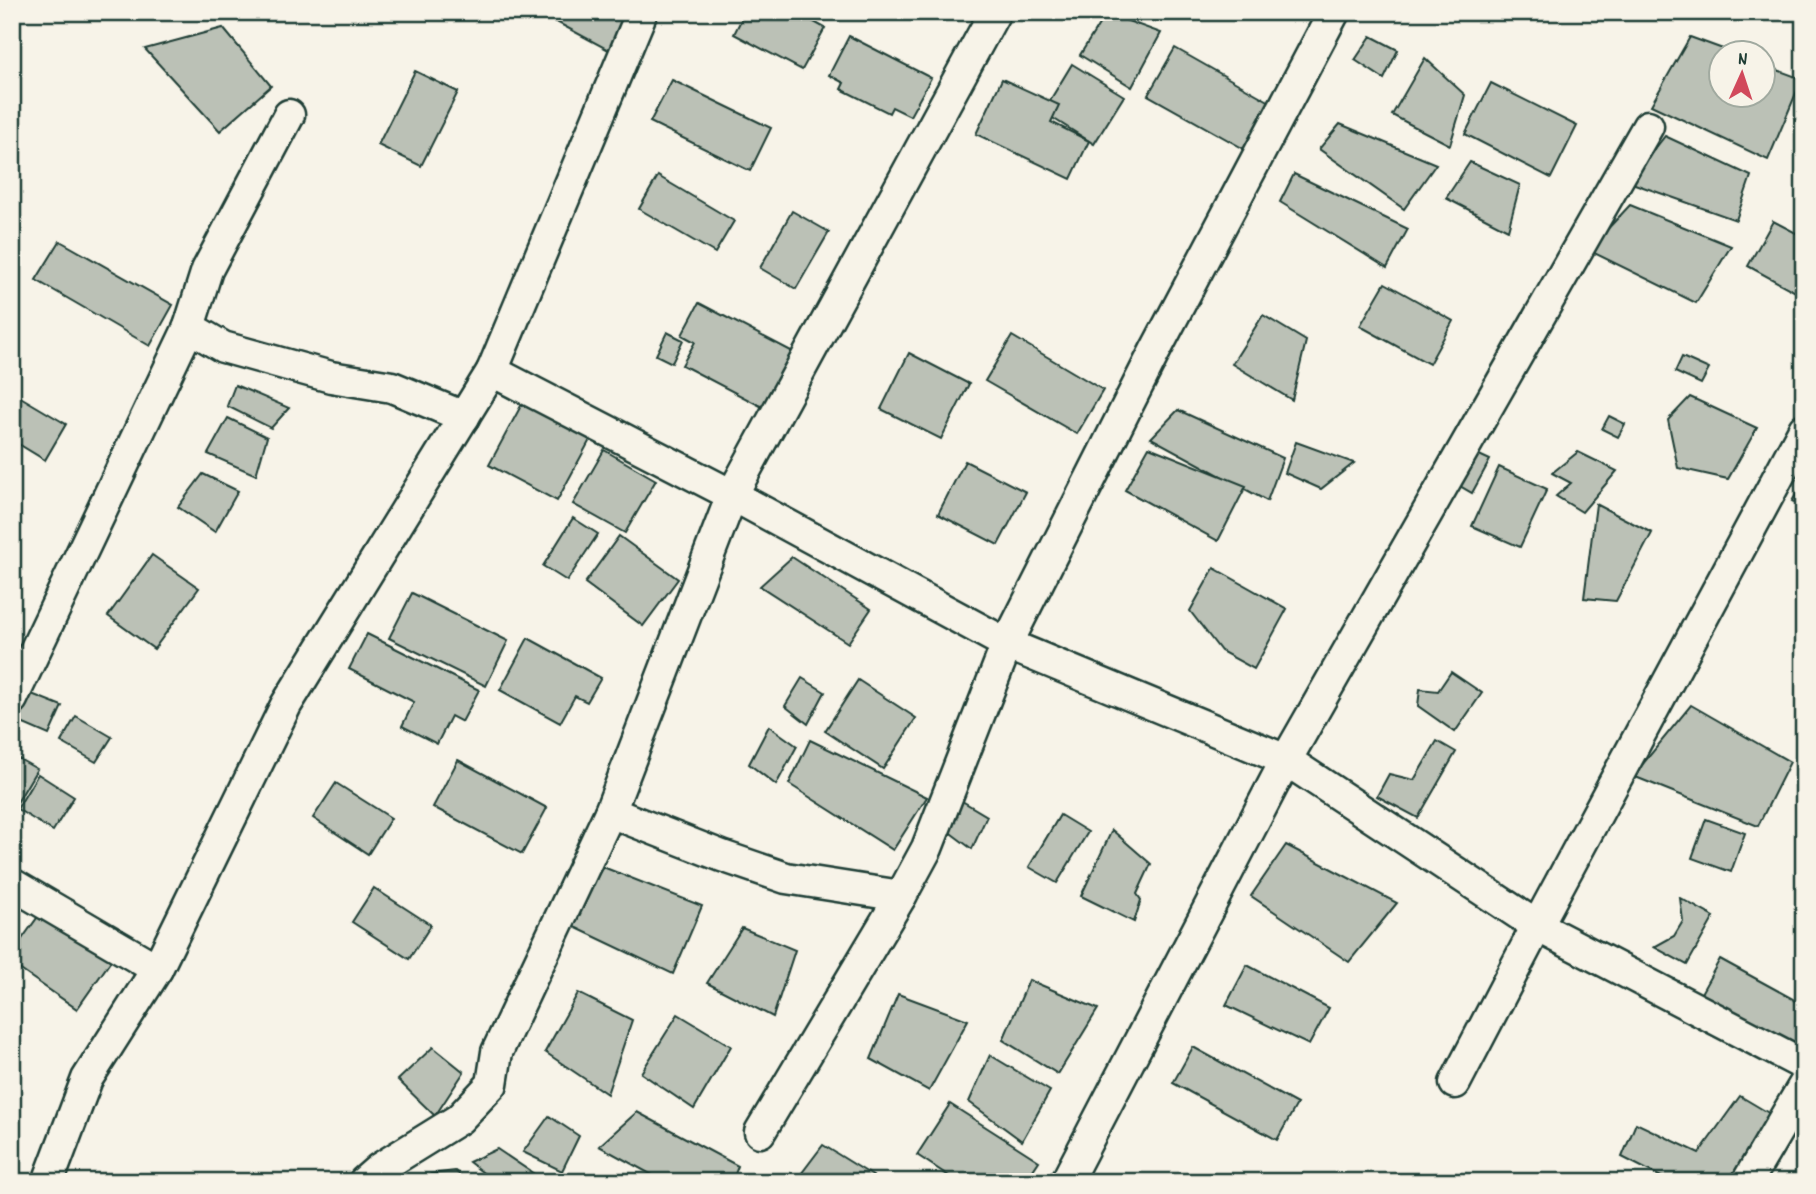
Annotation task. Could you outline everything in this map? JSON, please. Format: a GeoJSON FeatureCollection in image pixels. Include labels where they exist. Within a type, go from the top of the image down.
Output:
{"type":"FeatureCollection","features":[{"type":"Feature","properties":{"kind":"street"},"geometry":{"type":"LineString","coordinates":[[48,1182],[87,1079],[157,969],[286,705],[492,371],[642,12]]}},
{"type":"Feature","properties":{"kind":"street"},"geometry":{"type":"LineString","coordinates":[[364,1182],[380,1168],[459,1119],[492,1084],[497,1052],[610,812],[732,495],[995,12]]}},
{"type":"Feature","properties":{"kind":"street"},"geometry":{"type":"LineString","coordinates":[[760,1132],[901,897],[926,848],[1007,644],[1155,351],[1334,12]]}},
{"type":"Feature","properties":{"kind":"street"},"geometry":{"type":"LineString","coordinates":[[12,699],[21,661],[189,327],[207,270],[289,115]]}},
{"type":"Feature","properties":{"kind":"street"},"geometry":{"type":"LineString","coordinates":[[1066,1182],[1286,760],[1648,127]]}},
{"type":"Feature","properties":{"kind":"street"},"geometry":{"type":"LineString","coordinates":[[189,327],[223,347],[331,377],[391,387],[464,417]]}},
{"type":"Feature","properties":{"kind":"street"},"geometry":{"type":"LineString","coordinates":[[492,371],[732,495],[1007,644],[1286,760],[1537,926],[1804,1065]]}},
{"type":"Feature","properties":{"kind":"street"},"geometry":{"type":"LineString","coordinates":[[1455,1083],[1804,429]]}},
{"type":"Feature","properties":{"kind":"street"},"geometry":{"type":"LineString","coordinates":[[610,812],[786,878],[901,897]]}},
{"type":"Feature","properties":{"kind":"street"},"geometry":{"type":"LineString","coordinates":[[12,884],[157,969]]}},
{"type":"Feature","properties":{"kind":"street"},"geometry":{"type":"LineString","coordinates":[[1747,1182],[1804,1085]]}},
{"type":"Feature","properties":{"kind":"building"},"geometry":{"type":"Polygon","coordinates":[[[552,12],[636,12],[614,53],[549,18],[552,12]]]}},
{"type":"Feature","properties":{"kind":"building"},"geometry":{"type":"Polygon","coordinates":[[[745,12],[796,12],[825,28],[802,70],[734,34],[745,12]]]}},
{"type":"Feature","properties":{"kind":"building"},"geometry":{"type":"Polygon","coordinates":[[[1106,13],[1161,33],[1132,87],[1080,55],[1106,13]]]}},
{"type":"Feature","properties":{"kind":"building"},"geometry":{"type":"Polygon","coordinates":[[[223,28],[271,86],[220,131],[145,49],[223,28]]]}},
{"type":"Feature","properties":{"kind":"building"},"geometry":{"type":"Polygon","coordinates":[[[849,36],[931,78],[910,116],[892,107],[889,113],[841,89],[844,83],[829,75],[849,36]]]}},
{"type":"Feature","properties":{"kind":"building"},"geometry":{"type":"Polygon","coordinates":[[[1371,36],[1398,50],[1384,79],[1355,60],[1371,36]]]}},
{"type":"Feature","properties":{"kind":"building"},"geometry":{"type":"Polygon","coordinates":[[[1690,37],[1708,44],[1708,108],[1778,108],[1778,70],[1802,79],[1768,160],[1651,105],[1690,37]]]}},
{"type":"Feature","properties":{"kind":"building"},"geometry":{"type":"Polygon","coordinates":[[[1175,48],[1279,107],[1253,154],[1148,95],[1175,48]]]}},
{"type":"Feature","properties":{"kind":"building"},"geometry":{"type":"Polygon","coordinates":[[[1425,58],[1465,95],[1450,145],[1392,115],[1425,58]]]}},
{"type":"Feature","properties":{"kind":"building"},"geometry":{"type":"Polygon","coordinates":[[[1072,64],[1124,96],[1094,144],[1043,112],[1072,64]]]}},
{"type":"Feature","properties":{"kind":"building"},"geometry":{"type":"Polygon","coordinates":[[[415,71],[458,92],[421,166],[378,145],[415,71]]]}},
{"type":"Feature","properties":{"kind":"building"},"geometry":{"type":"Polygon","coordinates":[[[1002,79],[1059,105],[1051,122],[1089,141],[1071,179],[976,134],[1002,79]]]}},
{"type":"Feature","properties":{"kind":"building"},"geometry":{"type":"Polygon","coordinates":[[[672,80],[771,128],[750,171],[650,122],[672,80]]]}},
{"type":"Feature","properties":{"kind":"building"},"geometry":{"type":"Polygon","coordinates":[[[1491,83],[1577,126],[1551,178],[1465,134],[1491,83]]]}},
{"type":"Feature","properties":{"kind":"building"},"geometry":{"type":"Polygon","coordinates":[[[1340,124],[1436,164],[1404,209],[1319,149],[1340,124]]]}},
{"type":"Feature","properties":{"kind":"building"},"geometry":{"type":"Polygon","coordinates":[[[1665,136],[1751,176],[1736,220],[1629,182],[1665,136]]]}},
{"type":"Feature","properties":{"kind":"building"},"geometry":{"type":"Polygon","coordinates":[[[1470,162],[1520,185],[1508,230],[1446,198],[1470,162]]]}},
{"type":"Feature","properties":{"kind":"building"},"geometry":{"type":"Polygon","coordinates":[[[1294,174],[1408,229],[1387,268],[1280,202],[1294,174]]]}},
{"type":"Feature","properties":{"kind":"building"},"geometry":{"type":"Polygon","coordinates":[[[658,176],[734,221],[715,253],[639,209],[658,176]]]}},
{"type":"Feature","properties":{"kind":"building"},"geometry":{"type":"Polygon","coordinates":[[[1630,205],[1731,246],[1696,303],[1588,250],[1630,205]]]}},
{"type":"Feature","properties":{"kind":"building"},"geometry":{"type":"Polygon","coordinates":[[[792,211],[829,232],[796,289],[760,268],[792,211]]]}},
{"type":"Feature","properties":{"kind":"building"},"geometry":{"type":"Polygon","coordinates":[[[1773,221],[1804,237],[1804,290],[1801,295],[1748,266],[1773,221]]]}},
{"type":"Feature","properties":{"kind":"building"},"geometry":{"type":"Polygon","coordinates":[[[60,241],[173,305],[150,346],[36,280],[60,241]]]}},
{"type":"Feature","properties":{"kind":"building"},"geometry":{"type":"Polygon","coordinates":[[[1385,283],[1453,321],[1429,364],[1360,326],[1385,283]]]}},
{"type":"Feature","properties":{"kind":"building"},"geometry":{"type":"Polygon","coordinates":[[[699,303],[795,353],[766,409],[682,365],[695,342],[682,335],[699,303]]]}},
{"type":"Feature","properties":{"kind":"building"},"geometry":{"type":"Polygon","coordinates":[[[1263,315],[1306,341],[1292,400],[1232,364],[1263,315]]]}},
{"type":"Feature","properties":{"kind":"building"},"geometry":{"type":"Polygon","coordinates":[[[667,332],[683,340],[672,363],[656,355],[667,332]]]}},
{"type":"Feature","properties":{"kind":"building"},"geometry":{"type":"Polygon","coordinates":[[[1012,336],[1103,390],[1077,434],[985,381],[1012,336]]]}},
{"type":"Feature","properties":{"kind":"building"},"geometry":{"type":"Polygon","coordinates":[[[909,353],[969,384],[941,439],[881,409],[909,353]]]}},
{"type":"Feature","properties":{"kind":"building"},"geometry":{"type":"Polygon","coordinates":[[[1682,357],[1709,369],[1701,384],[1675,372],[1682,357]]]}},
{"type":"Feature","properties":{"kind":"building"},"geometry":{"type":"Polygon","coordinates":[[[235,385],[289,408],[271,428],[227,406],[235,385]]]}},
{"type":"Feature","properties":{"kind":"building"},"geometry":{"type":"Polygon","coordinates":[[[12,392],[66,424],[45,460],[12,440],[12,392]]]}},
{"type":"Feature","properties":{"kind":"building"},"geometry":{"type":"Polygon","coordinates":[[[1690,397],[1757,428],[1728,479],[1678,468],[1668,420],[1690,397]]]}},
{"type":"Feature","properties":{"kind":"building"},"geometry":{"type":"Polygon","coordinates":[[[523,402],[591,438],[557,501],[489,465],[523,402]]]}},
{"type":"Feature","properties":{"kind":"building"},"geometry":{"type":"Polygon","coordinates":[[[1178,410],[1283,458],[1267,501],[1151,438],[1178,410]]]}},
{"type":"Feature","properties":{"kind":"building"},"geometry":{"type":"Polygon","coordinates":[[[1609,416],[1625,424],[1618,437],[1602,429],[1609,416]]]}},
{"type":"Feature","properties":{"kind":"building"},"geometry":{"type":"Polygon","coordinates":[[[228,418],[267,437],[256,475],[208,454],[228,418]]]}},
{"type":"Feature","properties":{"kind":"building"},"geometry":{"type":"Polygon","coordinates":[[[1296,442],[1354,463],[1321,489],[1285,473],[1296,442]]]}},
{"type":"Feature","properties":{"kind":"building"},"geometry":{"type":"Polygon","coordinates":[[[1149,447],[1246,486],[1218,541],[1125,490],[1149,447]]]}},
{"type":"Feature","properties":{"kind":"building"},"geometry":{"type":"Polygon","coordinates":[[[604,450],[656,480],[625,533],[573,504],[604,450]]]}},
{"type":"Feature","properties":{"kind":"building"},"geometry":{"type":"Polygon","coordinates":[[[1578,452],[1617,471],[1582,512],[1556,496],[1571,483],[1552,473],[1578,452]]]}},
{"type":"Feature","properties":{"kind":"building"},"geometry":{"type":"Polygon","coordinates":[[[1477,454],[1490,460],[1472,493],[1460,486],[1477,454]]]}},
{"type":"Feature","properties":{"kind":"building"},"geometry":{"type":"Polygon","coordinates":[[[965,461],[1026,492],[998,545],[938,514],[965,461]]]}},
{"type":"Feature","properties":{"kind":"building"},"geometry":{"type":"Polygon","coordinates":[[[1499,467],[1547,489],[1520,547],[1472,526],[1499,467]]]}},
{"type":"Feature","properties":{"kind":"building"},"geometry":{"type":"Polygon","coordinates":[[[203,474],[238,491],[215,532],[178,507],[203,474]]]}},
{"type":"Feature","properties":{"kind":"building"},"geometry":{"type":"Polygon","coordinates":[[[1804,482],[1804,507],[1792,501],[1804,482]]]}},
{"type":"Feature","properties":{"kind":"building"},"geometry":{"type":"Polygon","coordinates":[[[1596,504],[1652,533],[1616,601],[1584,598],[1596,504]]]}},
{"type":"Feature","properties":{"kind":"building"},"geometry":{"type":"Polygon","coordinates":[[[573,518],[598,534],[567,581],[543,566],[573,518]]]}},
{"type":"Feature","properties":{"kind":"building"},"geometry":{"type":"Polygon","coordinates":[[[619,536],[678,579],[643,626],[585,583],[619,536]]]}},
{"type":"Feature","properties":{"kind":"building"},"geometry":{"type":"Polygon","coordinates":[[[152,555],[199,588],[154,649],[108,616],[152,555]]]}},
{"type":"Feature","properties":{"kind":"building"},"geometry":{"type":"Polygon","coordinates":[[[792,557],[871,609],[848,643],[760,586],[792,557]]]}},
{"type":"Feature","properties":{"kind":"building"},"geometry":{"type":"Polygon","coordinates":[[[1214,568],[1287,609],[1254,669],[1221,651],[1190,611],[1214,568]]]}},
{"type":"Feature","properties":{"kind":"building"},"geometry":{"type":"Polygon","coordinates":[[[412,593],[508,641],[486,686],[389,638],[412,593]]]}},
{"type":"Feature","properties":{"kind":"building"},"geometry":{"type":"Polygon","coordinates":[[[367,634],[479,690],[462,722],[451,716],[437,744],[402,726],[414,702],[349,669],[367,634]]]}},
{"type":"Feature","properties":{"kind":"building"},"geometry":{"type":"Polygon","coordinates":[[[528,638],[601,678],[587,702],[575,696],[560,723],[500,690],[528,638]]]}},
{"type":"Feature","properties":{"kind":"building"},"geometry":{"type":"Polygon","coordinates":[[[1451,672],[1482,693],[1455,732],[1418,706],[1420,689],[1438,691],[1451,672]]]}},
{"type":"Feature","properties":{"kind":"building"},"geometry":{"type":"Polygon","coordinates":[[[802,678],[825,692],[808,724],[785,706],[802,678]]]}},
{"type":"Feature","properties":{"kind":"building"},"geometry":{"type":"Polygon","coordinates":[[[858,680],[916,718],[883,769],[825,731],[858,680]]]}},
{"type":"Feature","properties":{"kind":"building"},"geometry":{"type":"Polygon","coordinates":[[[24,691],[62,706],[49,735],[12,719],[24,691]]]}},
{"type":"Feature","properties":{"kind":"building"},"geometry":{"type":"Polygon","coordinates":[[[1691,705],[1790,762],[1758,826],[1633,776],[1691,705]]]}},
{"type":"Feature","properties":{"kind":"building"},"geometry":{"type":"Polygon","coordinates":[[[76,716],[112,737],[96,762],[61,742],[76,716]]]}},
{"type":"Feature","properties":{"kind":"building"},"geometry":{"type":"Polygon","coordinates":[[[769,726],[797,746],[776,785],[749,764],[769,726]]]}},
{"type":"Feature","properties":{"kind":"building"},"geometry":{"type":"Polygon","coordinates":[[[810,740],[927,797],[893,850],[789,784],[810,740]]]}},
{"type":"Feature","properties":{"kind":"building"},"geometry":{"type":"Polygon","coordinates":[[[1437,741],[1456,752],[1418,818],[1377,796],[1389,774],[1414,780],[1437,741]]]}},
{"type":"Feature","properties":{"kind":"building"},"geometry":{"type":"Polygon","coordinates":[[[12,755],[37,769],[15,806],[12,804],[12,755]]]}},
{"type":"Feature","properties":{"kind":"building"},"geometry":{"type":"Polygon","coordinates":[[[458,760],[547,808],[522,854],[433,807],[458,760]]]}},
{"type":"Feature","properties":{"kind":"building"},"geometry":{"type":"Polygon","coordinates":[[[38,774],[74,797],[53,831],[17,809],[38,774]]]}},
{"type":"Feature","properties":{"kind":"building"},"geometry":{"type":"Polygon","coordinates":[[[336,783],[391,818],[368,854],[313,818],[336,783]]]}},
{"type":"Feature","properties":{"kind":"building"},"geometry":{"type":"Polygon","coordinates":[[[957,798],[987,816],[972,849],[944,828],[957,798]]]}},
{"type":"Feature","properties":{"kind":"building"},"geometry":{"type":"Polygon","coordinates":[[[1060,815],[1088,832],[1057,883],[1029,867],[1060,815]]]}},
{"type":"Feature","properties":{"kind":"building"},"geometry":{"type":"Polygon","coordinates":[[[1706,819],[1745,833],[1731,872],[1692,858],[1706,819]]]}},
{"type":"Feature","properties":{"kind":"building"},"geometry":{"type":"Polygon","coordinates":[[[1112,830],[1151,864],[1137,894],[1141,900],[1134,922],[1081,896],[1112,830]]]}},
{"type":"Feature","properties":{"kind":"building"},"geometry":{"type":"Polygon","coordinates":[[[1286,845],[1397,903],[1349,962],[1251,896],[1286,845]]]}},
{"type":"Feature","properties":{"kind":"building"},"geometry":{"type":"Polygon","coordinates":[[[603,867],[702,906],[673,974],[566,923],[603,867]]]}},
{"type":"Feature","properties":{"kind":"building"},"geometry":{"type":"Polygon","coordinates":[[[374,888],[431,925],[409,959],[352,922],[374,888]]]}},
{"type":"Feature","properties":{"kind":"building"},"geometry":{"type":"Polygon","coordinates":[[[1680,898],[1714,917],[1687,965],[1654,947],[1674,936],[1683,921],[1680,898]]]}},
{"type":"Feature","properties":{"kind":"building"},"geometry":{"type":"Polygon","coordinates":[[[47,904],[117,952],[77,1009],[12,964],[12,953],[47,904]]]}},
{"type":"Feature","properties":{"kind":"building"},"geometry":{"type":"Polygon","coordinates":[[[742,928],[795,950],[773,1017],[707,983],[742,928]]]}},
{"type":"Feature","properties":{"kind":"building"},"geometry":{"type":"Polygon","coordinates":[[[1720,959],[1804,1005],[1804,1045],[1801,1050],[1700,995],[1720,959]]]}},
{"type":"Feature","properties":{"kind":"building"},"geometry":{"type":"Polygon","coordinates":[[[1247,965],[1329,1008],[1309,1045],[1226,1005],[1247,965]]]}},
{"type":"Feature","properties":{"kind":"building"},"geometry":{"type":"Polygon","coordinates":[[[1029,980],[1098,1009],[1058,1074],[1003,1040],[1029,980]]]}},
{"type":"Feature","properties":{"kind":"building"},"geometry":{"type":"Polygon","coordinates":[[[578,993],[632,1020],[607,1094],[545,1052],[578,993]]]}},
{"type":"Feature","properties":{"kind":"building"},"geometry":{"type":"Polygon","coordinates":[[[898,994],[968,1020],[929,1091],[871,1059],[898,994]]]}},
{"type":"Feature","properties":{"kind":"building"},"geometry":{"type":"Polygon","coordinates":[[[678,1014],[731,1046],[694,1109],[641,1073],[678,1014]]]}},
{"type":"Feature","properties":{"kind":"building"},"geometry":{"type":"Polygon","coordinates":[[[433,1047],[464,1072],[435,1116],[398,1080],[433,1047]]]}},
{"type":"Feature","properties":{"kind":"building"},"geometry":{"type":"Polygon","coordinates":[[[1193,1047],[1297,1104],[1277,1140],[1173,1083],[1193,1047]]]}},
{"type":"Feature","properties":{"kind":"building"},"geometry":{"type":"Polygon","coordinates":[[[990,1055],[1050,1091],[1022,1141],[969,1102],[990,1055]]]}},
{"type":"Feature","properties":{"kind":"building"},"geometry":{"type":"Polygon","coordinates":[[[1740,1096],[1772,1115],[1734,1182],[1671,1182],[1622,1157],[1636,1123],[1699,1153],[1740,1096]]]}},
{"type":"Feature","properties":{"kind":"building"},"geometry":{"type":"Polygon","coordinates":[[[950,1104],[1039,1161],[1025,1182],[958,1182],[917,1155],[950,1104]]]}},
{"type":"Feature","properties":{"kind":"building"},"geometry":{"type":"Polygon","coordinates":[[[637,1112],[738,1166],[732,1182],[665,1182],[599,1146],[637,1112]]]}},
{"type":"Feature","properties":{"kind":"building"},"geometry":{"type":"Polygon","coordinates":[[[549,1116],[579,1136],[562,1171],[523,1152],[549,1116]]]}},
{"type":"Feature","properties":{"kind":"building"},"geometry":{"type":"Polygon","coordinates":[[[823,1145],[873,1176],[870,1182],[795,1182],[823,1145]]]}},
{"type":"Feature","properties":{"kind":"building"},"geometry":{"type":"Polygon","coordinates":[[[497,1149],[546,1182],[495,1182],[469,1162],[497,1149]]]}},
{"type":"Feature","properties":{"kind":"building"},"geometry":{"type":"Polygon","coordinates":[[[455,1171],[469,1182],[439,1182],[431,1174],[455,1171]]]}}]}
